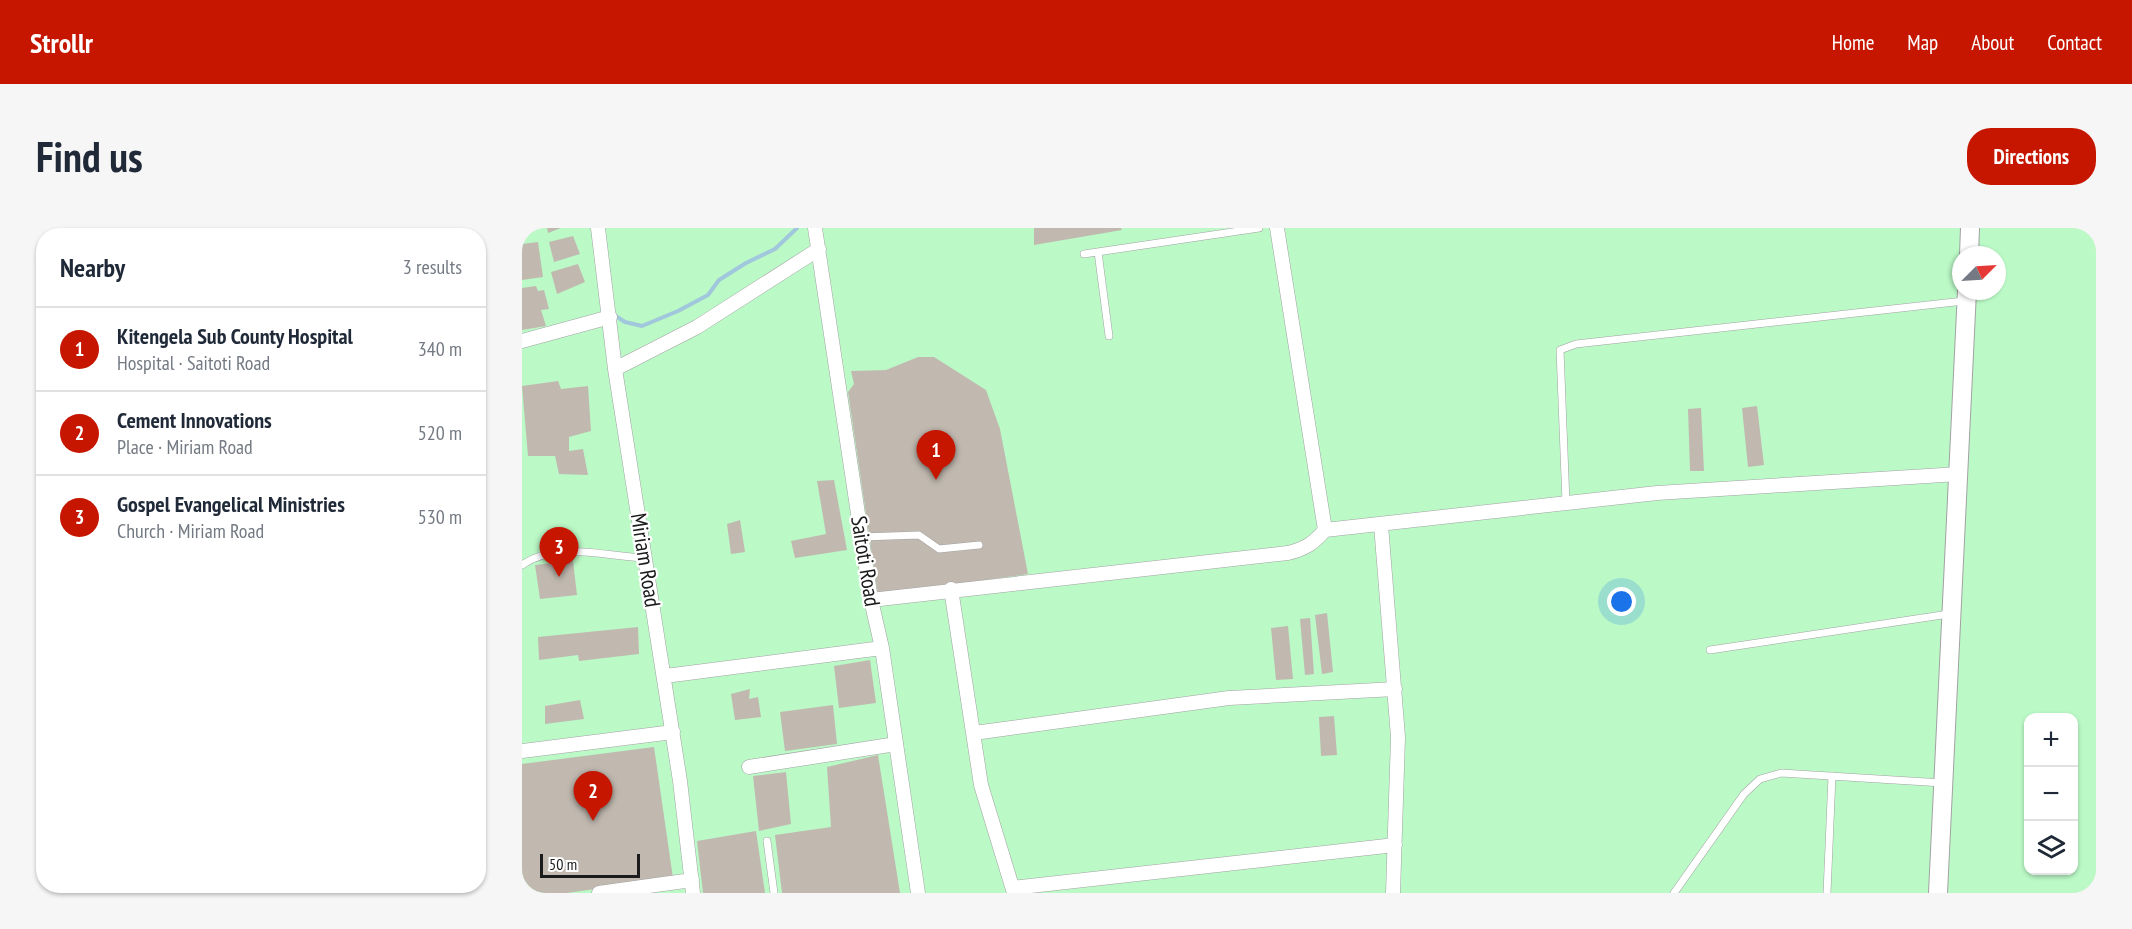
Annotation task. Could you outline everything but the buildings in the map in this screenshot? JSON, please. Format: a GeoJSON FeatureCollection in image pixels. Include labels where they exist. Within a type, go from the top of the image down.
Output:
{"type":"FeatureCollection","features":[{"type":"Feature","properties":{"kind":"street","name":"Miriam Road"},"geometry":{"type":"LineString","coordinates":[[598,228],[615,369],[665,676],[693,886]]}},
{"type":"Feature","properties":{"kind":"street","name":"Saitoti Road"},"geometry":{"type":"LineString","coordinates":[[815,228],[871,600],[882,648],[918,893]]}},
{"type":"Feature","properties":{"kind":"street"},"geometry":{"type":"LineString","coordinates":[[871,600],[951,589],[1288,553],[1303,550],[1316,542],[1325,530],[1277,228]]}},
{"type":"Feature","properties":{"kind":"street"},"geometry":{"type":"LineString","coordinates":[[1969,246],[1970,228]]}},
{"type":"Feature","properties":{"kind":"street"},"geometry":{"type":"LineString","coordinates":[[615,369],[697,327],[819,249]]}},
{"type":"Feature","properties":{"kind":"street"},"geometry":{"type":"LineString","coordinates":[[1938,893],[1967,300]]}},
{"type":"Feature","properties":{"kind":"street"},"geometry":{"type":"LineString","coordinates":[[522,341],[610,317]]}},
{"type":"Feature","properties":{"kind":"street"},"geometry":{"type":"LineString","coordinates":[[1325,530],[1657,493],[1959,474]]}},
{"type":"Feature","properties":{"kind":"street"},"geometry":{"type":"LineString","coordinates":[[1381,525],[1398,737],[1393,893]]}},
{"type":"Feature","properties":{"kind":"street"},"geometry":{"type":"LineString","coordinates":[[951,589],[981,785],[1013,890],[1395,845]]}},
{"type":"Feature","properties":{"kind":"street"},"geometry":{"type":"LineString","coordinates":[[665,676],[882,648]]}},
{"type":"Feature","properties":{"kind":"street"},"geometry":{"type":"LineString","coordinates":[[974,733],[1229,698],[1395,688]]}},
{"type":"Feature","properties":{"kind":"street"},"geometry":{"type":"LineString","coordinates":[[522,751],[673,732]]}},
{"type":"Feature","properties":{"kind":"street"},"geometry":{"type":"LineString","coordinates":[[749,767],[896,744]]}},
{"type":"Feature","properties":{"kind":"street"},"geometry":{"type":"LineString","coordinates":[[599,893],[693,886]]}},
{"type":"Feature","properties":{"kind":"lane"},"geometry":{"type":"LineString","coordinates":[[1084,254],[1258,228]]}},
{"type":"Feature","properties":{"kind":"lane"},"geometry":{"type":"LineString","coordinates":[[1098,252],[1109,336]]}},
{"type":"Feature","properties":{"kind":"lane"},"geometry":{"type":"LineString","coordinates":[[1566,503],[1560,350],[1576,344],[1952,298]]}},
{"type":"Feature","properties":{"kind":"lane"},"geometry":{"type":"LineString","coordinates":[[861,537],[918,535],[924,536],[939,549],[979,546]]}},
{"type":"Feature","properties":{"kind":"lane"},"geometry":{"type":"LineString","coordinates":[[522,565],[542,554],[566,552],[608,552],[646,558]]}},
{"type":"Feature","properties":{"kind":"lane"},"geometry":{"type":"LineString","coordinates":[[1710,650],[1952,613]]}},
{"type":"Feature","properties":{"kind":"lane"},"geometry":{"type":"LineString","coordinates":[[1674,893],[1744,794],[1760,779],[1781,773],[1943,783]]}},
{"type":"Feature","properties":{"kind":"lane"},"geometry":{"type":"LineString","coordinates":[[1827,893],[1832,776]]}},
{"type":"Feature","properties":{"kind":"lane"},"geometry":{"type":"LineString","coordinates":[[767,841],[774,893]]}},
{"type":"Feature","properties":{"kind":"green space"},"geometry":{"type":"Polygon","coordinates":[[[522,228],[2096,228],[2096,893],[522,893],[522,228]]]}},
{"type":"Feature","properties":{"kind":"waterway"},"geometry":{"type":"LineString","coordinates":[[614,315],[625,322],[642,326],[678,311],[708,295],[719,280],[775,249],[797,228]]}},
{"type":"Feature","properties":{"kind":"place","name":"Kitengela Sub County Hospital"},"geometry":{"type":"Point","coordinates":[936,480]}},
{"type":"Feature","properties":{"kind":"place","name":"Gospel Evangelical Ministries"},"geometry":{"type":"Point","coordinates":[559,577]}},
{"type":"Feature","properties":{"kind":"place","name":"Cement Innovations"},"geometry":{"type":"Point","coordinates":[593,821]}}]}
